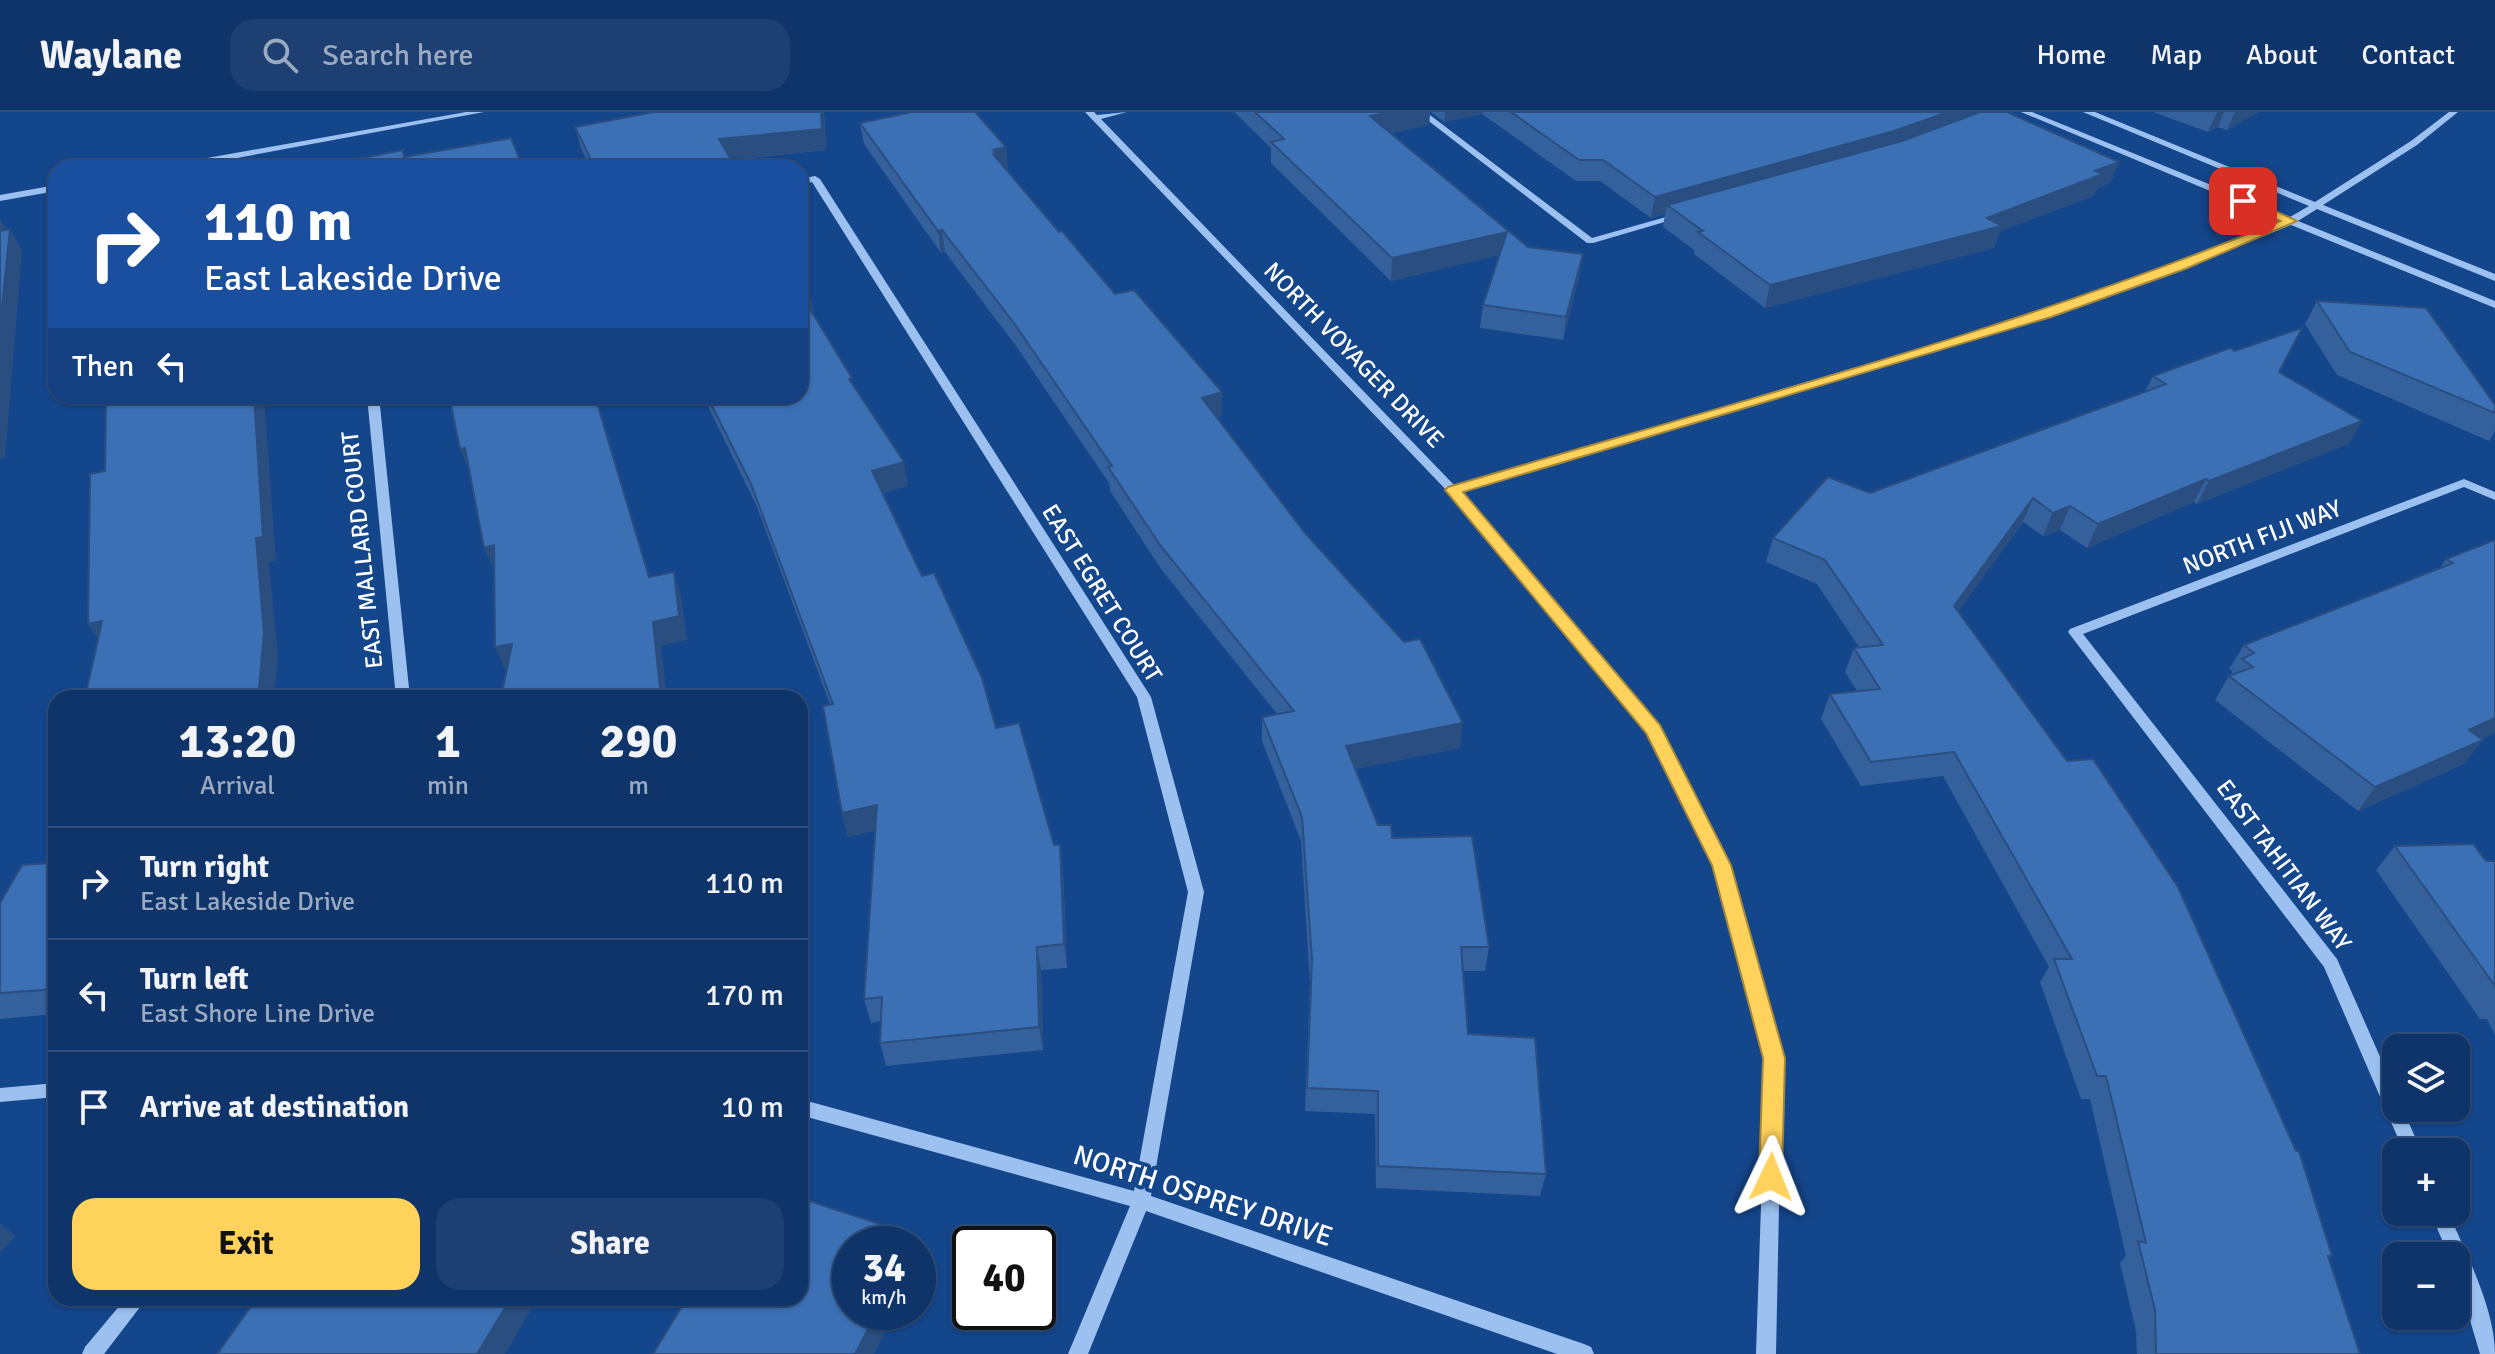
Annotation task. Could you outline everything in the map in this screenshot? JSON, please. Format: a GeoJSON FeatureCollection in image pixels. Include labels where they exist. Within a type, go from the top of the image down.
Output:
{"type":"FeatureCollection","features":[{"type":"Feature","properties":{"kind":"street"},"geometry":{"type":"LineString","coordinates":[[213,160],[480,112]]}},
{"type":"Feature","properties":{"kind":"street"},"geometry":{"type":"LineString","coordinates":[[1092,115],[1123,112]]}},
{"type":"Feature","properties":{"kind":"street"},"geometry":{"type":"LineString","coordinates":[[1421,112],[1590,241],[1696,211]]}},
{"type":"Feature","properties":{"kind":"street"},"geometry":{"type":"LineString","coordinates":[[2025,112],[2495,305]]}},
{"type":"Feature","properties":{"kind":"street"},"geometry":{"type":"LineString","coordinates":[[2087,112],[2495,278]]}},
{"type":"Feature","properties":{"kind":"street"},"geometry":{"type":"LineString","coordinates":[[1453,490],[2046,314],[2181,266],[2291,221],[2414,143],[2454,112]]}},
{"type":"Feature","properties":{"kind":"street","name":"NORTH VOYAGER DRIVE"},"geometry":{"type":"LineString","coordinates":[[1092,115],[1453,490],[1654,729],[1722,865],[1774,1058],[1766,1354]]}},
{"type":"Feature","properties":{"kind":"street","name":"EAST EGRET COURT"},"geometry":{"type":"LineString","coordinates":[[808,183],[1144,697],[1196,892],[1141,1201],[1078,1354]]}},
{"type":"Feature","properties":{"kind":"street"},"geometry":{"type":"LineString","coordinates":[[0,198],[48,189]]}},
{"type":"Feature","properties":{"kind":"street","name":"EAST MALLARD COURT"},"geometry":{"type":"LineString","coordinates":[[374,404],[402,690]]}},
{"type":"Feature","properties":{"kind":"street","name":"NORTH FIJI WAY"},"geometry":{"type":"LineString","coordinates":[[2075,632],[2464,483],[2495,496]]}},
{"type":"Feature","properties":{"kind":"street","name":"EAST TAHITIAN WAY"},"geometry":{"type":"LineString","coordinates":[[2075,632],[2331,964],[2407,1138]]}},
{"type":"Feature","properties":{"kind":"street"},"geometry":{"type":"LineString","coordinates":[[0,1095],[48,1091]]}},
{"type":"Feature","properties":{"kind":"street","name":"NORTH OSPREY DRIVE"},"geometry":{"type":"LineString","coordinates":[[808,1109],[1141,1201],[1584,1354]]}},
{"type":"Feature","properties":{"kind":"street"},"geometry":{"type":"LineString","coordinates":[[2445,1226],[2466,1274],[2490,1354]]}},
{"type":"Feature","properties":{"kind":"street"},"geometry":{"type":"LineString","coordinates":[[92,1354],[131,1306]]}},
{"type":"Feature","properties":{"kind":"building"},"geometry":{"type":"Polygon","coordinates":[[[654,112],[821,112],[822,129],[719,139],[731,160],[591,160],[575,127],[654,112]]]}},
{"type":"Feature","properties":{"kind":"building"},"geometry":{"type":"Polygon","coordinates":[[[912,112],[975,112],[1006,147],[993,150],[996,153],[993,154],[1059,232],[1062,231],[1115,294],[1134,290],[1222,392],[1202,398],[1305,533],[1404,642],[1420,639],[1463,723],[1346,746],[1378,825],[1391,825],[1392,838],[1472,836],[1489,947],[1461,947],[1468,1034],[1535,1038],[1546,1174],[1378,1166],[1378,1091],[1307,1088],[1312,959],[1302,817],[1262,717],[1294,711],[1160,545],[1108,467],[1112,466],[1014,323],[942,230],[938,231],[860,123],[912,112]]]}},
{"type":"Feature","properties":{"kind":"building"},"geometry":{"type":"Polygon","coordinates":[[[1255,112],[1392,112],[1370,116],[1528,247],[1583,254],[1566,317],[1483,305],[1507,232],[1392,258],[1271,142],[1284,139],[1255,112]]]}},
{"type":"Feature","properties":{"kind":"building"},"geometry":{"type":"Polygon","coordinates":[[[1511,112],[1948,112],[1894,131],[1655,197],[1603,160],[1579,160],[1511,112]]]}},
{"type":"Feature","properties":{"kind":"building"},"geometry":{"type":"Polygon","coordinates":[[[1980,112],[2007,112],[2119,162],[2095,171],[2103,174],[1987,218],[2002,226],[1770,285],[1667,205],[1902,141],[1980,112]]]}},
{"type":"Feature","properties":{"kind":"building"},"geometry":{"type":"Polygon","coordinates":[[[511,138],[520,160],[357,159],[403,150],[404,157],[511,138]]]}},
{"type":"Feature","properties":{"kind":"building"},"geometry":{"type":"Polygon","coordinates":[[[10,229],[0,326],[0,231],[10,229]]]}},
{"type":"Feature","properties":{"kind":"building"},"geometry":{"type":"Polygon","coordinates":[[[2317,301],[2426,308],[2495,405],[2495,413],[2350,352],[2317,301]]]}},
{"type":"Feature","properties":{"kind":"building"},"geometry":{"type":"Polygon","coordinates":[[[808,306],[852,378],[849,379],[904,462],[872,471],[922,576],[934,573],[982,678],[996,728],[1019,723],[1054,845],[1060,845],[1064,944],[1037,947],[1039,1027],[880,1043],[882,997],[864,999],[877,805],[842,813],[823,706],[833,704],[751,484],[711,404],[808,404],[808,306]]]}},
{"type":"Feature","properties":{"kind":"building"},"geometry":{"type":"Polygon","coordinates":[[[2302,328],[2279,372],[2362,421],[2209,481],[2206,479],[2098,524],[2070,506],[2053,513],[2033,498],[1954,606],[2067,761],[2093,759],[2178,887],[2296,1151],[2299,1151],[2332,1256],[2328,1256],[2360,1354],[2156,1354],[2155,1310],[2138,1241],[2146,1243],[2106,1076],[2097,1076],[2054,959],[2072,959],[1954,752],[1871,762],[1830,694],[1880,689],[1854,648],[1883,645],[1825,560],[1773,538],[1828,477],[1870,493],[2166,384],[2153,376],[2230,348],[2235,351],[2302,328]]]}},
{"type":"Feature","properties":{"kind":"building"},"geometry":{"type":"Polygon","coordinates":[[[106,404],[255,404],[263,537],[256,538],[264,633],[259,690],[87,690],[102,621],[88,624],[90,474],[105,471],[106,404]]]}},
{"type":"Feature","properties":{"kind":"building"},"geometry":{"type":"Polygon","coordinates":[[[451,404],[597,404],[649,577],[674,572],[679,616],[653,622],[660,690],[503,690],[512,644],[495,647],[494,545],[484,548],[465,448],[460,449],[451,404]]]}},
{"type":"Feature","properties":{"kind":"building"},"geometry":{"type":"Polygon","coordinates":[[[2495,540],[2495,718],[2469,730],[2483,740],[2375,787],[2229,676],[2253,667],[2242,659],[2254,653],[2244,645],[2453,563],[2446,559],[2495,540]]]}},
{"type":"Feature","properties":{"kind":"building"},"geometry":{"type":"Polygon","coordinates":[[[2473,844],[2486,861],[2495,861],[2495,986],[2395,846],[2473,844]]]}},
{"type":"Feature","properties":{"kind":"building"},"geometry":{"type":"Polygon","coordinates":[[[48,863],[48,990],[0,993],[0,903],[22,865],[48,863]]]}},
{"type":"Feature","properties":{"kind":"building"},"geometry":{"type":"Polygon","coordinates":[[[808,1201],[880,1224],[832,1226],[832,1330],[868,1330],[855,1354],[653,1354],[682,1306],[808,1306],[808,1201]]]}},
{"type":"Feature","properties":{"kind":"building"},"geometry":{"type":"Polygon","coordinates":[[[251,1306],[506,1306],[477,1354],[217,1354],[251,1306]]]}},
{"type":"Feature","properties":{"kind":"route"},"geometry":{"type":"LineString","coordinates":[[1771,1177],[1774,1058],[1722,865],[1654,729],[1453,490],[2046,314],[2181,266],[2291,221],[2243,201]]}}]}
